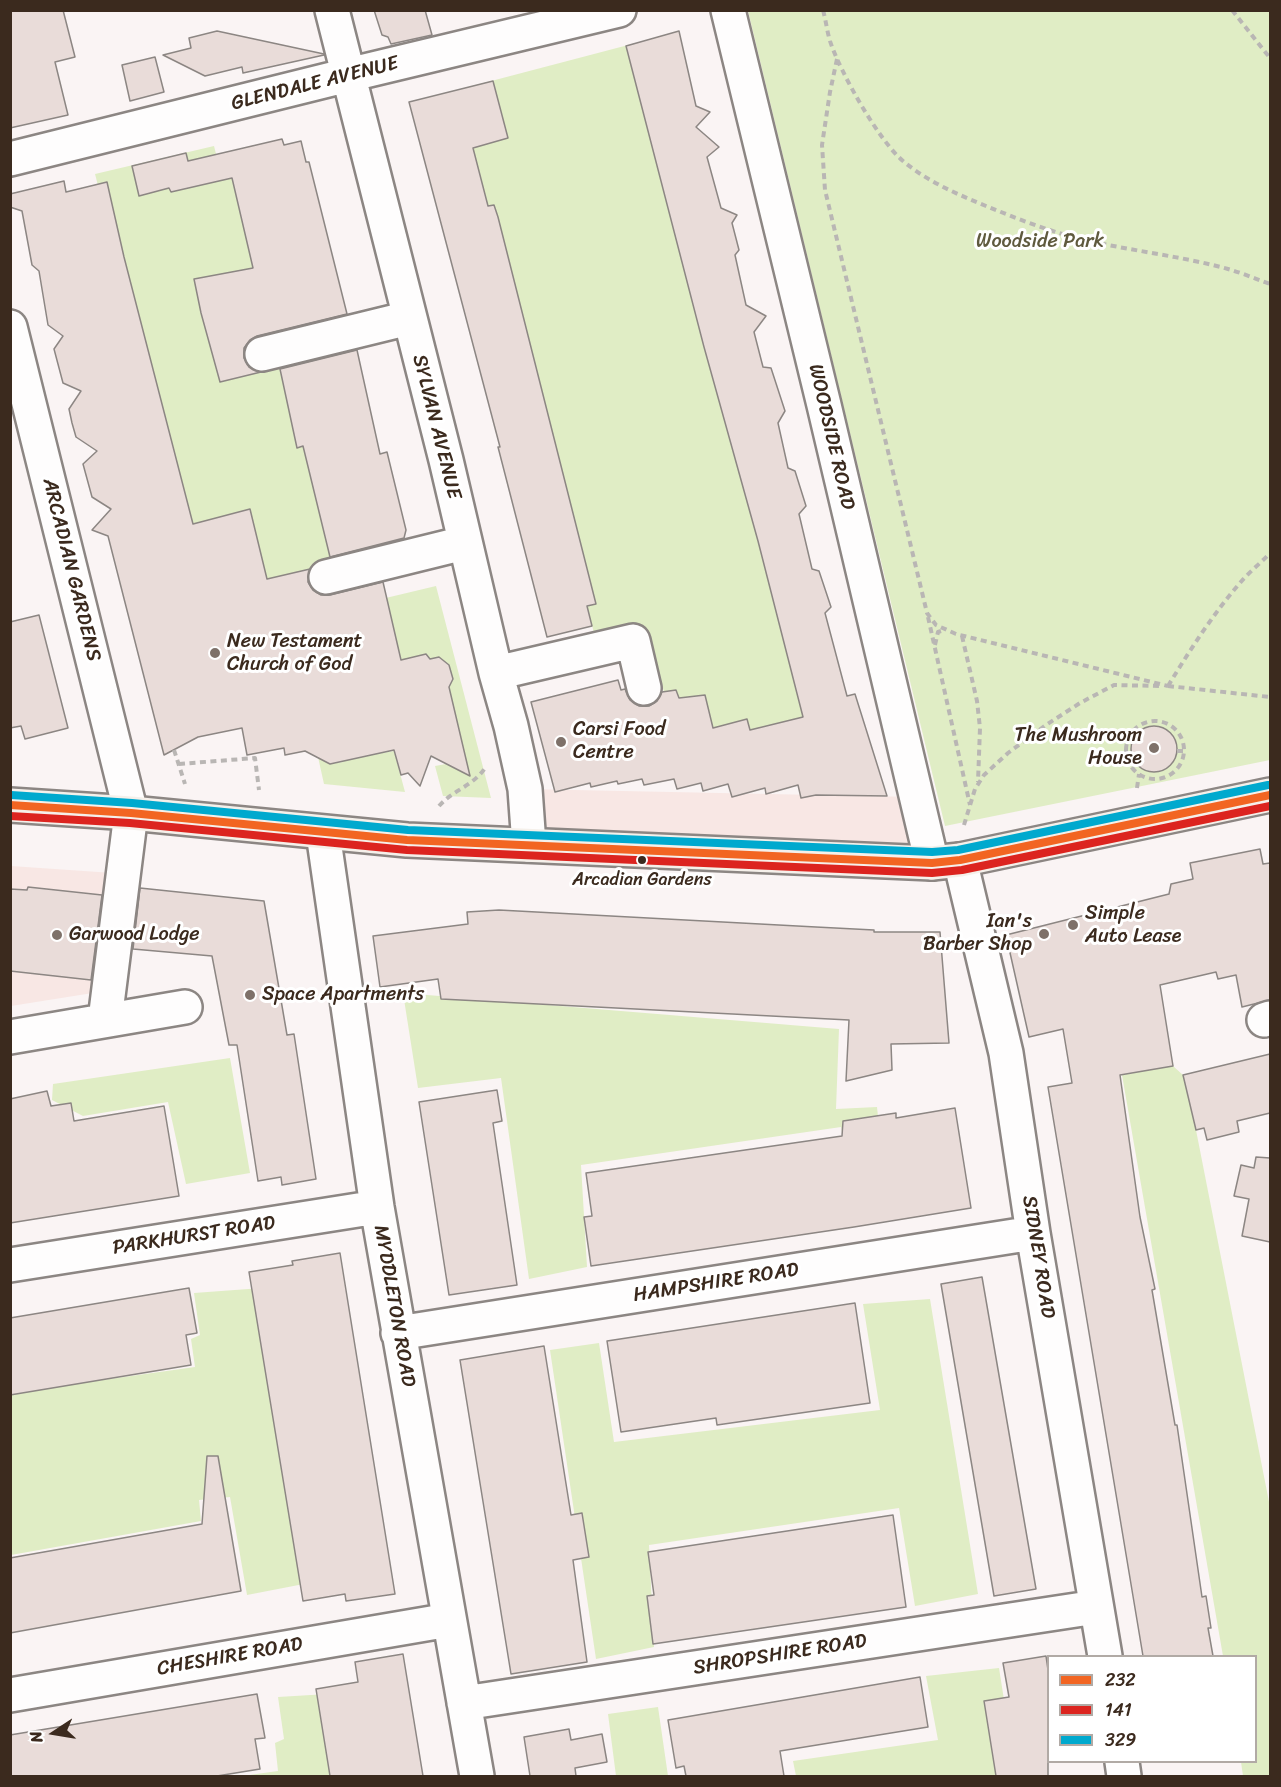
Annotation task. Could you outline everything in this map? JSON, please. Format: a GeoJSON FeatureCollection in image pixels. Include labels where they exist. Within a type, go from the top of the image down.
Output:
{"type":"FeatureCollection","features":[{"type":"Feature","properties":{"kind":"main road"},"geometry":{"type":"LineString","coordinates":[[10,805],[131,813],[413,840],[529,845],[951,851],[1270,795]]}},
{"type":"Feature","properties":{"kind":"street","name":"SYLVAN AVENUE"},"geometry":{"type":"LineString","coordinates":[[332,10],[511,726],[525,789],[529,845]]}},
{"type":"Feature","properties":{"kind":"street","name":"GLENDALE AVENUE"},"geometry":{"type":"LineString","coordinates":[[10,159],[619,10]]}},
{"type":"Feature","properties":{"kind":"street","name":"WOODSIDE ROAD"},"geometry":{"type":"LineString","coordinates":[[728,10],[824,405],[951,851]]}},
{"type":"Feature","properties":{"kind":"street"},"geometry":{"type":"LineString","coordinates":[[262,354],[409,318]]}},
{"type":"Feature","properties":{"kind":"street","name":"ARCADIAN GARDENS"},"geometry":{"type":"LineString","coordinates":[[10,327],[131,813]]}},
{"type":"Feature","properties":{"kind":"street"},"geometry":{"type":"LineString","coordinates":[[326,577],[464,543]]}},
{"type":"Feature","properties":{"kind":"street"},"geometry":{"type":"LineString","coordinates":[[496,673],[633,641],[644,688]]}},
{"type":"Feature","properties":{"kind":"street"},"geometry":{"type":"LineString","coordinates":[[105,1020],[131,813]]}},
{"type":"Feature","properties":{"kind":"street","name":"MYDDLETON ROAD"},"geometry":{"type":"LineString","coordinates":[[323,833],[377,1207],[477,1776]]}},
{"type":"Feature","properties":{"kind":"street","name":"SIDNEY ROAD"},"geometry":{"type":"LineString","coordinates":[[951,851],[1006,1053],[1033,1233],[1105,1655]]}},
{"type":"Feature","properties":{"kind":"street"},"geometry":{"type":"LineString","coordinates":[[10,1037],[184,1007]]}},
{"type":"Feature","properties":{"kind":"street","name":"PARKHURST ROAD"},"geometry":{"type":"LineString","coordinates":[[10,1264],[377,1207]]}},
{"type":"Feature","properties":{"kind":"street","name":"HAMPSHIRE ROAD"},"geometry":{"type":"LineString","coordinates":[[398,1333],[1033,1233]]}},
{"type":"Feature","properties":{"kind":"street","name":"SHROPSHIRE ROAD"},"geometry":{"type":"LineString","coordinates":[[464,1703],[1096,1607]]}},
{"type":"Feature","properties":{"kind":"street","name":"CHESHIRE ROAD"},"geometry":{"type":"LineString","coordinates":[[10,1695],[449,1620]]}},
{"type":"Feature","properties":{"kind":"path"},"geometry":{"type":"LineString","coordinates":[[823,10],[837,59],[878,131],[901,159],[925,177],[951,192],[1016,218],[1084,240],[1228,269],[1270,284]]}},
{"type":"Feature","properties":{"kind":"path"},"geometry":{"type":"LineString","coordinates":[[1232,10],[1270,58]]}},
{"type":"Feature","properties":{"kind":"path"},"geometry":{"type":"LineString","coordinates":[[837,59],[822,145],[825,189],[927,613],[970,807]]}},
{"type":"Feature","properties":{"kind":"path"},"geometry":{"type":"LineString","coordinates":[[1168,686],[1191,649],[1241,581],[1270,553]]}},
{"type":"Feature","properties":{"kind":"path"},"geometry":{"type":"LineString","coordinates":[[927,613],[933,623],[962,636],[1168,686]]}},
{"type":"Feature","properties":{"kind":"path"},"geometry":{"type":"LineString","coordinates":[[935,648],[938,632],[944,629]]}},
{"type":"Feature","properties":{"kind":"path"},"geometry":{"type":"LineString","coordinates":[[951,851],[966,822],[978,783],[980,729],[977,701],[962,636]]}},
{"type":"Feature","properties":{"kind":"path"},"geometry":{"type":"LineString","coordinates":[[978,783],[1008,753],[1046,725],[1114,685],[1168,686],[1270,696]]}},
{"type":"Feature","properties":{"kind":"path"},"geometry":{"type":"LineString","coordinates":[[1154,721],[1170,725],[1176,731],[1182,739],[1183,751],[1180,764],[1175,771],[1168,776],[1151,779],[1135,772],[1125,749],[1127,740],[1137,727],[1154,721]]}},
{"type":"Feature","properties":{"kind":"path"},"geometry":{"type":"LineString","coordinates":[[413,840],[448,796],[464,789],[478,778],[511,726]]}},
{"type":"Feature","properties":{"kind":"path"},"geometry":{"type":"LineString","coordinates":[[174,750],[185,787]]}},
{"type":"Feature","properties":{"kind":"path"},"geometry":{"type":"LineString","coordinates":[[1177,751],[1183,751]]}},
{"type":"Feature","properties":{"kind":"path"},"geometry":{"type":"LineString","coordinates":[[178,764],[254,756],[259,790]]}},
{"type":"Feature","properties":{"kind":"shaded area"},"geometry":{"type":"Polygon","coordinates":[[[525,789],[915,797],[932,863],[529,845],[525,789]]]}},
{"type":"Feature","properties":{"kind":"shaded area"},"geometry":{"type":"Polygon","coordinates":[[[11,866],[113,873],[99,992],[11,1006],[11,866]]]}},
{"type":"Feature","properties":{"kind":"green space","name":"Woodside Park"},"geometry":{"type":"Polygon","coordinates":[[[748,11],[1270,11],[1270,760],[945,826],[748,11]]]}},
{"type":"Feature","properties":{"kind":"green space"},"geometry":{"type":"Polygon","coordinates":[[[632,44],[815,714],[769,730],[710,733],[673,708],[664,692],[649,633],[597,645],[457,90],[632,44]]]}},
{"type":"Feature","properties":{"kind":"green space"},"geometry":{"type":"Polygon","coordinates":[[[214,146],[218,162],[267,151],[369,602],[436,586],[491,798],[443,796],[435,766],[446,764],[452,767],[449,687],[453,679],[449,665],[439,658],[386,669],[187,530],[95,174],[214,146]]]}},
{"type":"Feature","properties":{"kind":"green space"},"geometry":{"type":"Polygon","coordinates":[[[316,748],[319,758],[330,764],[343,762],[345,756],[365,756],[394,751],[405,792],[324,784],[316,748]]]}},
{"type":"Feature","properties":{"kind":"green space"},"geometry":{"type":"Polygon","coordinates":[[[403,993],[839,1029],[836,1109],[877,1107],[883,1164],[850,1170],[841,1127],[581,1165],[587,1267],[529,1279],[501,1078],[418,1088],[403,993]]]}},
{"type":"Feature","properties":{"kind":"green space"},"geometry":{"type":"Polygon","coordinates":[[[230,1058],[250,1173],[186,1184],[168,1102],[83,1116],[52,1100],[53,1084],[230,1058]]]}},
{"type":"Feature","properties":{"kind":"green space"},"geometry":{"type":"Polygon","coordinates":[[[1173,1066],[1183,1075],[1196,1130],[1270,1507],[1270,1776],[1243,1776],[1241,1763],[1257,1763],[1257,1655],[1223,1655],[1122,1075],[1173,1066]]]}},
{"type":"Feature","properties":{"kind":"green space"},"geometry":{"type":"Polygon","coordinates":[[[262,1288],[309,1583],[247,1595],[230,1497],[199,1500],[201,1521],[11,1555],[10,1393],[195,1367],[191,1339],[200,1335],[194,1293],[262,1288]]]}},
{"type":"Feature","properties":{"kind":"green space"},"geometry":{"type":"Polygon","coordinates":[[[930,1299],[978,1594],[915,1606],[899,1508],[649,1545],[654,1647],[596,1659],[550,1350],[599,1343],[614,1442],[880,1410],[863,1304],[930,1299]]]}},
{"type":"Feature","properties":{"kind":"green space"},"geometry":{"type":"Polygon","coordinates":[[[999,1668],[1016,1776],[796,1776],[793,1761],[938,1740],[926,1676],[999,1668]]]}},
{"type":"Feature","properties":{"kind":"green space"},"geometry":{"type":"Polygon","coordinates":[[[344,1693],[360,1776],[242,1776],[278,1771],[275,1743],[284,1739],[278,1697],[344,1693]]]}},
{"type":"Feature","properties":{"kind":"green space"},"geometry":{"type":"Polygon","coordinates":[[[658,1707],[668,1776],[616,1776],[608,1714],[658,1707]]]}},
{"type":"Feature","properties":{"kind":"building"},"geometry":{"type":"Polygon","coordinates":[[[10,10],[63,10],[75,57],[55,62],[68,115],[10,128],[10,10]]]}},
{"type":"Feature","properties":{"kind":"building"},"geometry":{"type":"Polygon","coordinates":[[[374,10],[425,10],[432,35],[391,44],[388,37],[382,35],[374,10]]]}},
{"type":"Feature","properties":{"kind":"building"},"geometry":{"type":"Polygon","coordinates":[[[217,31],[324,55],[243,73],[242,67],[205,76],[163,55],[191,48],[189,38],[217,31]]]}},
{"type":"Feature","properties":{"kind":"building"},"geometry":{"type":"Polygon","coordinates":[[[679,31],[696,106],[710,112],[696,127],[719,147],[707,157],[721,208],[737,215],[732,223],[739,250],[735,255],[746,305],[766,316],[754,332],[763,367],[771,368],[785,411],[778,423],[788,468],[795,471],[806,506],[799,514],[812,569],[819,571],[831,607],[825,613],[847,696],[855,694],[887,796],[816,795],[801,798],[798,785],[766,794],[765,788],[732,797],[728,784],[703,791],[701,783],[677,789],[674,779],[644,785],[642,779],[618,784],[617,781],[591,787],[590,783],[555,792],[531,702],[618,680],[621,690],[625,689],[630,700],[639,706],[649,706],[657,701],[662,692],[676,690],[679,698],[705,695],[713,728],[747,719],[750,730],[803,717],[626,46],[679,31]]]}},
{"type":"Feature","properties":{"kind":"building"},"geometry":{"type":"Polygon","coordinates":[[[155,57],[164,92],[130,101],[122,65],[155,57]]]}},
{"type":"Feature","properties":{"kind":"building"},"geometry":{"type":"Polygon","coordinates":[[[493,81],[508,138],[473,148],[488,206],[494,205],[498,217],[596,604],[587,606],[592,626],[547,637],[498,447],[500,447],[409,102],[493,81]]]}},
{"type":"Feature","properties":{"kind":"building"},"geometry":{"type":"Polygon","coordinates":[[[282,139],[284,145],[301,141],[306,162],[309,162],[347,314],[257,336],[250,340],[244,348],[244,358],[249,367],[261,372],[220,382],[194,279],[253,268],[232,178],[171,192],[169,188],[139,196],[132,166],[186,153],[188,161],[282,139]]]}},
{"type":"Feature","properties":{"kind":"building"},"geometry":{"type":"Polygon","coordinates":[[[64,181],[66,192],[107,182],[124,257],[193,524],[250,509],[267,579],[310,569],[308,582],[313,590],[321,595],[330,595],[383,582],[401,660],[426,654],[430,659],[439,657],[449,665],[453,679],[449,687],[470,776],[431,756],[420,786],[408,773],[401,775],[394,750],[330,764],[305,751],[285,755],[284,748],[247,755],[242,728],[198,737],[164,755],[108,536],[92,530],[111,509],[92,497],[83,464],[97,451],[76,437],[72,423],[69,409],[81,391],[63,383],[54,349],[63,336],[48,325],[39,271],[32,265],[22,211],[10,207],[10,194],[64,181]]]}},
{"type":"Feature","properties":{"kind":"building"},"geometry":{"type":"Polygon","coordinates":[[[357,350],[380,454],[387,452],[406,530],[404,538],[330,557],[303,446],[297,448],[280,369],[357,350]]]}},
{"type":"Feature","properties":{"kind":"building"},"geometry":{"type":"Polygon","coordinates":[[[39,615],[68,728],[25,739],[21,726],[10,728],[10,622],[39,615]]]}},
{"type":"Feature","properties":{"kind":"building","name":"The Mushroom House"},"geometry":{"type":"Polygon","coordinates":[[[1154,726],[1170,733],[1177,749],[1170,765],[1154,772],[1138,765],[1131,749],[1138,733],[1154,726]]]}},
{"type":"Feature","properties":{"kind":"building"},"geometry":{"type":"Polygon","coordinates":[[[1260,849],[1263,864],[1270,863],[1270,1000],[1242,1007],[1236,975],[1218,979],[1216,972],[1160,985],[1173,1066],[1120,1075],[1140,1217],[1155,1289],[1152,1290],[1175,1425],[1177,1425],[1202,1597],[1206,1596],[1213,1655],[1143,1655],[1048,1087],[1072,1083],[1063,1029],[1029,1037],[1006,935],[1169,894],[1171,884],[1193,879],[1190,863],[1260,849]]]}},
{"type":"Feature","properties":{"kind":"building","name":"Garwood Lodge"},"geometry":{"type":"Polygon","coordinates":[[[28,887],[102,895],[91,980],[10,971],[10,889],[27,890],[28,887]]]}},
{"type":"Feature","properties":{"kind":"building","name":"Space Apartments"},"geometry":{"type":"Polygon","coordinates":[[[140,888],[264,901],[287,1035],[294,1034],[316,1179],[282,1185],[281,1177],[258,1181],[237,1045],[229,1045],[212,956],[133,949],[140,888]]]}},
{"type":"Feature","properties":{"kind":"building"},"geometry":{"type":"Polygon","coordinates":[[[499,910],[874,930],[874,932],[940,932],[949,1043],[891,1044],[892,1070],[846,1081],[849,1020],[441,999],[438,979],[380,987],[373,936],[468,924],[467,912],[499,910]]]}},
{"type":"Feature","properties":{"kind":"building"},"geometry":{"type":"Polygon","coordinates":[[[1270,1054],[1270,1113],[1237,1121],[1239,1132],[1207,1140],[1204,1128],[1196,1130],[1183,1075],[1270,1054]]]}},
{"type":"Feature","properties":{"kind":"building"},"geometry":{"type":"Polygon","coordinates":[[[497,1090],[502,1121],[493,1123],[517,1285],[449,1295],[419,1102],[497,1090]]]}},
{"type":"Feature","properties":{"kind":"building"},"geometry":{"type":"Polygon","coordinates":[[[47,1091],[51,1106],[71,1103],[74,1121],[164,1106],[179,1196],[10,1223],[10,1099],[47,1091]]]}},
{"type":"Feature","properties":{"kind":"building"},"geometry":{"type":"Polygon","coordinates":[[[955,1108],[971,1208],[591,1266],[584,1217],[592,1216],[586,1173],[842,1136],[843,1121],[896,1113],[896,1118],[955,1108]]]}},
{"type":"Feature","properties":{"kind":"building"},"geometry":{"type":"Polygon","coordinates":[[[1256,1157],[1270,1158],[1270,1242],[1242,1236],[1249,1199],[1234,1196],[1241,1165],[1254,1168],[1256,1157]]]}},
{"type":"Feature","properties":{"kind":"building"},"geometry":{"type":"Polygon","coordinates":[[[340,1253],[395,1594],[346,1601],[345,1594],[303,1601],[249,1272],[293,1265],[292,1261],[340,1253]]]}},
{"type":"Feature","properties":{"kind":"building"},"geometry":{"type":"Polygon","coordinates":[[[982,1277],[1036,1589],[994,1596],[941,1284],[982,1277]]]}},
{"type":"Feature","properties":{"kind":"building"},"geometry":{"type":"Polygon","coordinates":[[[189,1288],[197,1333],[186,1335],[191,1365],[10,1395],[10,1318],[189,1288]]]}},
{"type":"Feature","properties":{"kind":"building"},"geometry":{"type":"Polygon","coordinates":[[[855,1303],[870,1403],[717,1425],[716,1418],[621,1432],[607,1341],[855,1303]]]}},
{"type":"Feature","properties":{"kind":"building"},"geometry":{"type":"Polygon","coordinates":[[[544,1346],[571,1515],[582,1513],[589,1557],[573,1560],[587,1662],[511,1674],[460,1360],[544,1346]]]}},
{"type":"Feature","properties":{"kind":"building"},"geometry":{"type":"Polygon","coordinates":[[[207,1456],[218,1456],[241,1591],[10,1633],[10,1558],[202,1524],[207,1456]]]}},
{"type":"Feature","properties":{"kind":"building"},"geometry":{"type":"Polygon","coordinates":[[[893,1515],[906,1607],[653,1644],[647,1596],[654,1595],[648,1552],[893,1515]]]}},
{"type":"Feature","properties":{"kind":"building"},"geometry":{"type":"Polygon","coordinates":[[[403,1654],[423,1776],[330,1776],[316,1689],[358,1682],[355,1662],[403,1654]]]}},
{"type":"Feature","properties":{"kind":"building"},"geometry":{"type":"Polygon","coordinates":[[[1046,1656],[1048,1776],[996,1776],[984,1701],[1009,1697],[1003,1663],[1046,1656]]]}},
{"type":"Feature","properties":{"kind":"building"},"geometry":{"type":"Polygon","coordinates":[[[920,1677],[928,1727],[780,1751],[784,1776],[686,1776],[684,1766],[676,1768],[668,1720],[920,1677]]]}},
{"type":"Feature","properties":{"kind":"building"},"geometry":{"type":"Polygon","coordinates":[[[257,1694],[265,1738],[255,1739],[260,1769],[217,1776],[10,1776],[10,1735],[257,1694]]]}},
{"type":"Feature","properties":{"kind":"building"},"geometry":{"type":"Polygon","coordinates":[[[569,1729],[571,1740],[602,1734],[607,1762],[575,1768],[576,1776],[530,1776],[524,1737],[569,1729]]]}},
{"type":"Feature","properties":{"kind":"transit line","name":"329"},"geometry":{"type":"LineString","coordinates":[[11,795],[132,803],[408,830],[932,852],[958,850],[1268,785]]}},
{"type":"Feature","properties":{"kind":"transit line","name":"232"},"geometry":{"type":"LineString","coordinates":[[10,805],[131,813],[407,840],[932,863],[960,860],[1270,795]]}},
{"type":"Feature","properties":{"kind":"transit line","name":"141"},"geometry":{"type":"LineString","coordinates":[[10,816],[130,823],[407,850],[932,873],[962,870],[1270,806]]}},
{"type":"Feature","properties":{"kind":"place","name":"New Testament Church of God"},"geometry":{"type":"Point","coordinates":[215,653]}},
{"type":"Feature","properties":{"kind":"place","name":"Carsi Food Centre"},"geometry":{"type":"Point","coordinates":[561,742]}},
{"type":"Feature","properties":{"kind":"place","name":"The Mushroom House"},"geometry":{"type":"Point","coordinates":[1154,748]}},
{"type":"Feature","properties":{"kind":"place","name":"Arcadian Gardens"},"geometry":{"type":"Point","coordinates":[642,860]}},
{"type":"Feature","properties":{"kind":"place","name":"Simple Auto Lease"},"geometry":{"type":"Point","coordinates":[1073,925]}},
{"type":"Feature","properties":{"kind":"place","name":"Ian's Barber Shop"},"geometry":{"type":"Point","coordinates":[1044,934]}},
{"type":"Feature","properties":{"kind":"place","name":"Garwood Lodge"},"geometry":{"type":"Point","coordinates":[57,935]}},
{"type":"Feature","properties":{"kind":"place","name":"Space Apartments"},"geometry":{"type":"Point","coordinates":[250,995]}}]}
